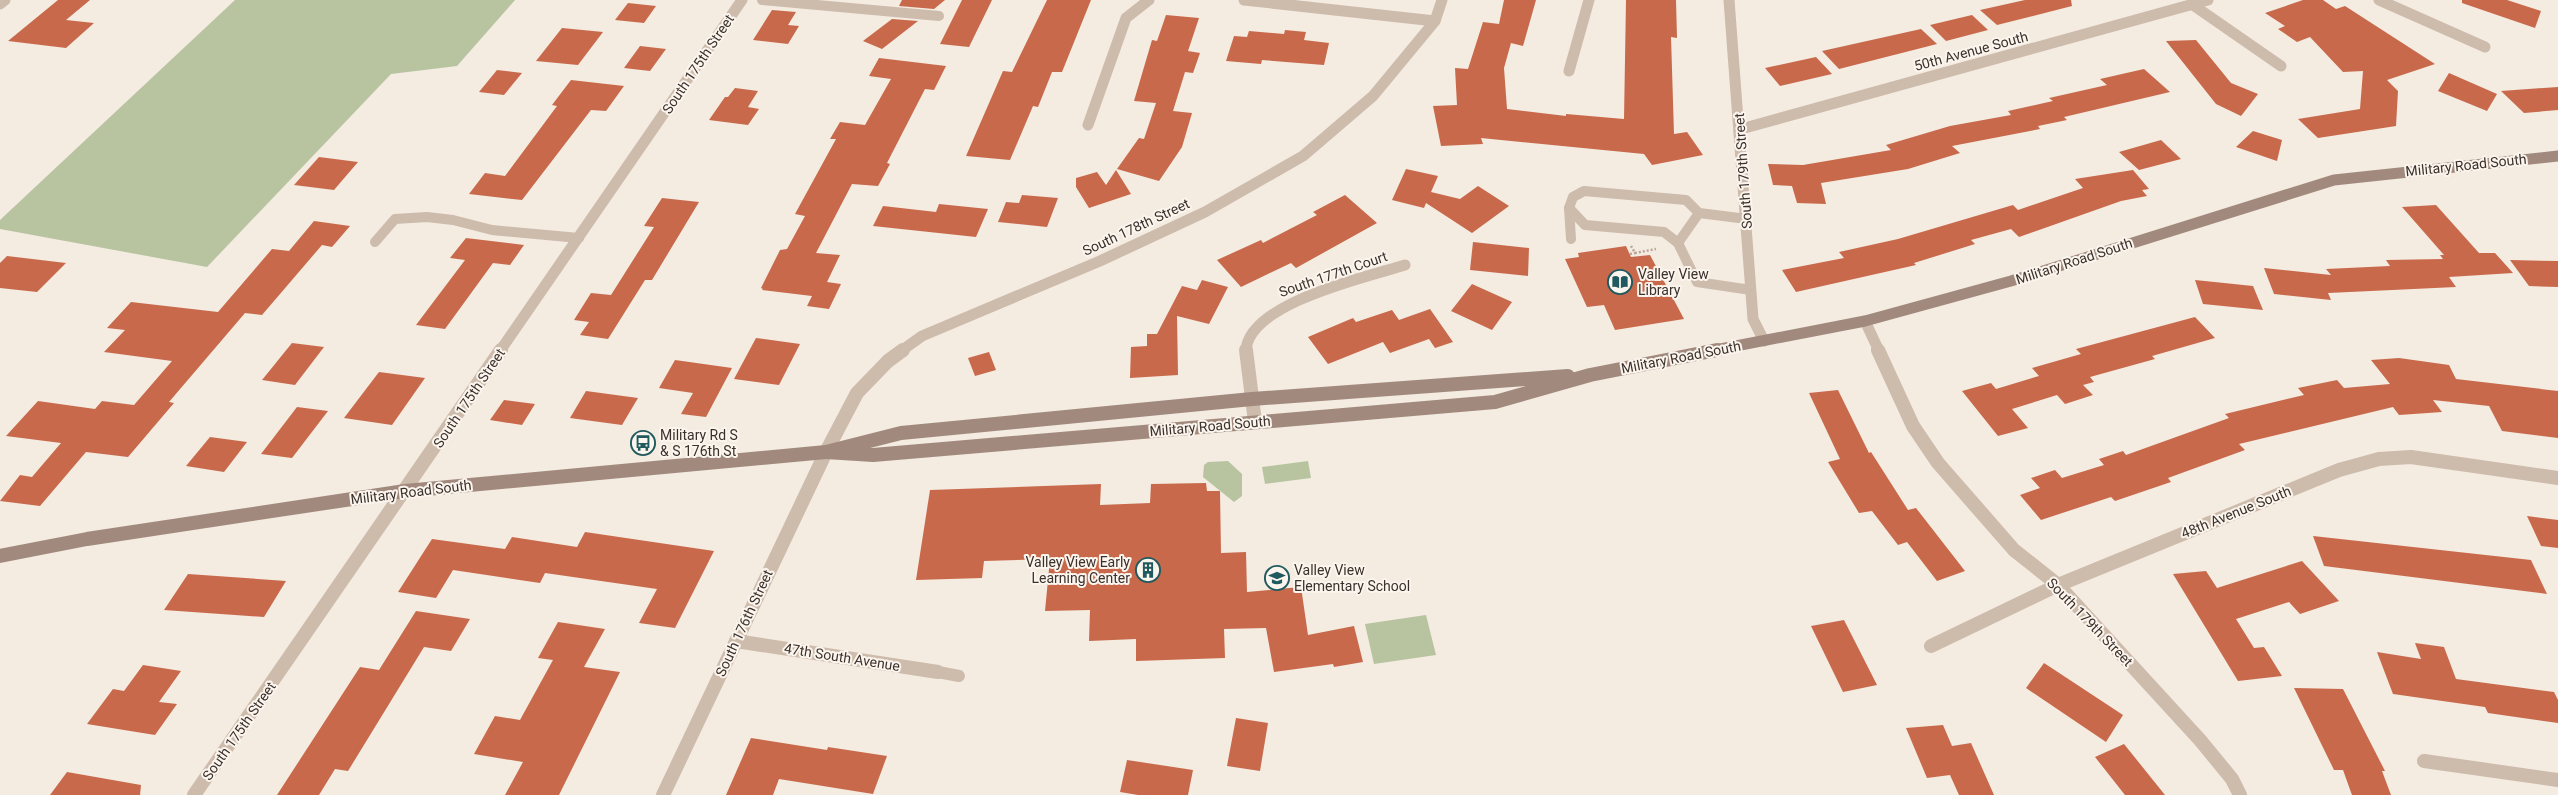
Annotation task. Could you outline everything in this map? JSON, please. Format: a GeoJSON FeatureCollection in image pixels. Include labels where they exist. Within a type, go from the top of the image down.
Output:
{"type":"FeatureCollection","features":[{"type":"Feature","properties":{"kind":"main road","name":"Military Road South"},"geometry":{"type":"LineString","coordinates":[[0,556],[87,539],[405,491],[826,452],[873,455],[1495,402],[1590,375],[1865,321],[2011,281],[2334,180],[2412,170],[2558,156]]}},
{"type":"Feature","properties":{"kind":"main road","name":"Military Road South"},"geometry":{"type":"LineString","coordinates":[[826,452],[900,433],[1252,399],[1508,378],[1590,375]]}},
{"type":"Feature","properties":{"kind":"street"},"geometry":{"type":"LineString","coordinates":[[0,4],[5,0]]}},
{"type":"Feature","properties":{"kind":"street","name":"South 175th Street"},"geometry":{"type":"LineString","coordinates":[[194,795],[742,0]]}},
{"type":"Feature","properties":{"kind":"street"},"geometry":{"type":"LineString","coordinates":[[1088,125],[1126,18],[1149,0]]}},
{"type":"Feature","properties":{"kind":"street"},"geometry":{"type":"LineString","coordinates":[[1244,0],[1434,20]]}},
{"type":"Feature","properties":{"kind":"street","name":"South 178th Street"},"geometry":{"type":"LineString","coordinates":[[826,452],[857,393],[888,360],[922,336],[1100,261],[1206,212],[1303,156],[1374,96],[1434,20],[1442,0]]}},
{"type":"Feature","properties":{"kind":"street"},"geometry":{"type":"LineString","coordinates":[[1569,71],[1589,0]]}},
{"type":"Feature","properties":{"kind":"street","name":"South 179th Street"},"geometry":{"type":"LineString","coordinates":[[1729,0],[1741,129],[1753,319],[1764,340]]}},
{"type":"Feature","properties":{"kind":"street","name":"50th Avenue South"},"geometry":{"type":"LineString","coordinates":[[1741,129],[2208,0]]}},
{"type":"Feature","properties":{"kind":"street"},"geometry":{"type":"LineString","coordinates":[[2379,0],[2485,47]]}},
{"type":"Feature","properties":{"kind":"street"},"geometry":{"type":"LineString","coordinates":[[2193,5],[2281,66]]}},
{"type":"Feature","properties":{"kind":"street","name":"South 177th Court"},"geometry":{"type":"LineString","coordinates":[[1255,422],[1246,348],[1251,334],[1264,318],[1281,307],[1300,299],[1404,265]]}},
{"type":"Feature","properties":{"kind":"street","name":"South 179th Street"},"geometry":{"type":"LineString","coordinates":[[1865,321],[1913,426],[1938,463],[2014,550],[2058,585],[2200,740],[2232,779],[2240,795]]}},
{"type":"Feature","properties":{"kind":"street","name":"South 176th Street"},"geometry":{"type":"LineString","coordinates":[[663,795],[826,452]]}},
{"type":"Feature","properties":{"kind":"street","name":"48th Avenue South"},"geometry":{"type":"LineString","coordinates":[[1931,646],[2058,585],[2339,470],[2379,459],[2412,457],[2558,478]]}},
{"type":"Feature","properties":{"kind":"street","name":"47th South Avenue"},"geometry":{"type":"LineString","coordinates":[[736,641],[948,674]]}},
{"type":"Feature","properties":{"kind":"street"},"geometry":{"type":"LineString","coordinates":[[2424,761],[2558,780]]}},
{"type":"Feature","properties":{"kind":"lane"},"geometry":{"type":"LineString","coordinates":[[762,0],[939,16]]}},
{"type":"Feature","properties":{"kind":"lane"},"geometry":{"type":"LineString","coordinates":[[1571,238],[1570,201],[1577,193],[1584,190],[1686,200],[1699,213],[1747,219]]}},
{"type":"Feature","properties":{"kind":"lane"},"geometry":{"type":"LineString","coordinates":[[1569,208],[1576,218],[1585,225],[1664,232],[1678,243],[1697,282],[1751,290]]}},
{"type":"Feature","properties":{"kind":"lane"},"geometry":{"type":"LineString","coordinates":[[1678,243],[1699,213]]}},
{"type":"Feature","properties":{"kind":"lane"},"geometry":{"type":"LineString","coordinates":[[375,242],[396,219],[428,217],[453,220],[492,230],[579,238]]}},
{"type":"Feature","properties":{"kind":"path"},"geometry":{"type":"LineString","coordinates":[[1627,239],[1635,253]]}},
{"type":"Feature","properties":{"kind":"path"},"geometry":{"type":"LineString","coordinates":[[1630,254],[1661,248]]}},
{"type":"Feature","properties":{"kind":"green space"},"geometry":{"type":"Polygon","coordinates":[[[235,0],[515,0],[457,66],[391,74],[207,267],[0,229],[0,220],[235,0]]]}},
{"type":"Feature","properties":{"kind":"green space"},"geometry":{"type":"Polygon","coordinates":[[[1228,461],[1242,474],[1242,496],[1234,502],[1203,477],[1204,465],[1208,462],[1228,461]]]}},
{"type":"Feature","properties":{"kind":"green space"},"geometry":{"type":"Polygon","coordinates":[[[1308,461],[1311,478],[1265,484],[1262,467],[1308,461]]]}},
{"type":"Feature","properties":{"kind":"green space"},"geometry":{"type":"Polygon","coordinates":[[[1426,615],[1436,655],[1374,664],[1365,624],[1426,615]]]}},
{"type":"Feature","properties":{"kind":"building"},"geometry":{"type":"Polygon","coordinates":[[[58,0],[90,0],[66,20],[94,23],[66,48],[8,41],[58,0]]]}},
{"type":"Feature","properties":{"kind":"building"},"geometry":{"type":"Polygon","coordinates":[[[902,0],[945,0],[934,9],[899,6],[902,0]]]}},
{"type":"Feature","properties":{"kind":"building"},"geometry":{"type":"Polygon","coordinates":[[[962,0],[992,0],[969,47],[940,44],[962,0]]]}},
{"type":"Feature","properties":{"kind":"building"},"geometry":{"type":"Polygon","coordinates":[[[1047,0],[1091,0],[1062,72],[1052,72],[1038,107],[1033,106],[1010,160],[966,156],[1003,71],[1012,72],[1047,0]]]}},
{"type":"Feature","properties":{"kind":"building"},"geometry":{"type":"Polygon","coordinates":[[[1504,0],[1536,0],[1523,46],[1511,43],[1504,68],[1507,109],[1566,116],[1566,114],[1624,119],[1626,0],[1676,0],[1677,38],[1671,37],[1674,134],[1687,132],[1703,155],[1652,165],[1644,154],[1481,138],[1483,144],[1441,146],[1433,106],[1457,105],[1455,68],[1468,69],[1483,22],[1499,24],[1504,0]]]}},
{"type":"Feature","properties":{"kind":"building"},"geometry":{"type":"Polygon","coordinates":[[[2025,0],[2071,0],[2072,6],[1997,25],[1980,10],[2025,0]]]}},
{"type":"Feature","properties":{"kind":"building"},"geometry":{"type":"Polygon","coordinates":[[[2303,0],[2323,0],[2336,9],[2345,6],[2435,64],[2387,80],[2398,91],[2396,126],[2318,138],[2298,119],[2360,109],[2363,71],[2343,72],[2310,37],[2297,42],[2278,29],[2285,26],[2265,13],[2303,0]]]}},
{"type":"Feature","properties":{"kind":"building"},"geometry":{"type":"Polygon","coordinates":[[[2462,0],[2507,0],[2541,11],[2535,28],[2462,3],[2462,0]]]}},
{"type":"Feature","properties":{"kind":"building"},"geometry":{"type":"Polygon","coordinates":[[[628,3],[656,6],[644,23],[615,20],[628,3]]]}},
{"type":"Feature","properties":{"kind":"building"},"geometry":{"type":"Polygon","coordinates":[[[772,10],[796,12],[788,25],[799,26],[788,44],[753,40],[772,10]]]}},
{"type":"Feature","properties":{"kind":"building"},"geometry":{"type":"Polygon","coordinates":[[[1166,15],[1199,18],[1188,51],[1200,53],[1193,73],[1185,72],[1173,111],[1192,113],[1182,147],[1159,181],[1117,169],[1139,138],[1144,139],[1156,103],[1134,101],[1152,40],[1157,41],[1166,15]]]}},
{"type":"Feature","properties":{"kind":"building"},"geometry":{"type":"Polygon","coordinates":[[[1972,15],[1988,30],[1946,41],[1930,25],[1972,15]]]}},
{"type":"Feature","properties":{"kind":"building"},"geometry":{"type":"Polygon","coordinates":[[[892,19],[918,21],[882,49],[863,41],[892,19]]]}},
{"type":"Feature","properties":{"kind":"building"},"geometry":{"type":"Polygon","coordinates":[[[562,28],[603,32],[578,65],[536,61],[562,28]]]}},
{"type":"Feature","properties":{"kind":"building"},"geometry":{"type":"Polygon","coordinates":[[[1921,29],[1937,44],[1839,69],[1822,51],[1921,29]]]}},
{"type":"Feature","properties":{"kind":"building"},"geometry":{"type":"Polygon","coordinates":[[[1285,30],[1306,32],[1304,40],[1329,43],[1324,65],[1262,60],[1261,64],[1226,61],[1234,36],[1247,37],[1249,31],[1284,34],[1285,30]]]}},
{"type":"Feature","properties":{"kind":"building"},"geometry":{"type":"Polygon","coordinates":[[[2196,40],[2231,83],[2258,94],[2241,116],[2216,104],[2166,41],[2196,40]]]}},
{"type":"Feature","properties":{"kind":"building"},"geometry":{"type":"Polygon","coordinates":[[[640,46],[666,49],[650,71],[624,68],[640,46]]]}},
{"type":"Feature","properties":{"kind":"building"},"geometry":{"type":"Polygon","coordinates":[[[1816,57],[1832,74],[1780,86],[1765,68],[1816,57]]]}},
{"type":"Feature","properties":{"kind":"building"},"geometry":{"type":"Polygon","coordinates":[[[879,58],[946,66],[934,90],[925,89],[887,163],[890,164],[878,186],[852,184],[816,253],[840,255],[827,282],[841,284],[829,309],[807,306],[812,296],[762,290],[761,288],[780,250],[787,249],[805,216],[795,214],[836,139],[830,139],[840,122],[865,125],[891,79],[869,76],[879,58]]]}},
{"type":"Feature","properties":{"kind":"building"},"geometry":{"type":"Polygon","coordinates":[[[2144,69],[2170,92],[2064,117],[2067,120],[2038,126],[2040,129],[1952,146],[1960,153],[1908,169],[1821,183],[1826,204],[1797,203],[1792,186],[1773,185],[1768,164],[1803,165],[1891,150],[1886,145],[1950,126],[2011,115],[2008,111],[2053,101],[2049,98],[2107,85],[2100,79],[2144,69]]]}},
{"type":"Feature","properties":{"kind":"building"},"geometry":{"type":"Polygon","coordinates":[[[497,70],[522,73],[504,95],[479,92],[497,70]]]}},
{"type":"Feature","properties":{"kind":"building"},"geometry":{"type":"Polygon","coordinates":[[[2449,73],[2497,94],[2487,111],[2438,91],[2449,73]]]}},
{"type":"Feature","properties":{"kind":"building"},"geometry":{"type":"Polygon","coordinates":[[[571,80],[624,86],[606,111],[591,110],[522,200],[469,194],[485,173],[505,176],[557,106],[552,105],[571,80]]]}},
{"type":"Feature","properties":{"kind":"building"},"geometry":{"type":"Polygon","coordinates":[[[2558,87],[2558,110],[2524,113],[2501,91],[2558,87]]]}},
{"type":"Feature","properties":{"kind":"building"},"geometry":{"type":"Polygon","coordinates":[[[735,88],[758,91],[748,107],[759,109],[748,125],[709,120],[725,97],[728,97],[735,88]]]}},
{"type":"Feature","properties":{"kind":"building"},"geometry":{"type":"Polygon","coordinates":[[[2253,131],[2282,140],[2277,161],[2236,147],[2253,131]]]}},
{"type":"Feature","properties":{"kind":"building"},"geometry":{"type":"Polygon","coordinates":[[[2161,140],[2181,159],[2139,170],[2119,152],[2161,140]]]}},
{"type":"Feature","properties":{"kind":"building"},"geometry":{"type":"Polygon","coordinates":[[[319,157],[358,162],[334,190],[294,185],[319,157]]]}},
{"type":"Feature","properties":{"kind":"building"},"geometry":{"type":"Polygon","coordinates":[[[1406,169],[1438,176],[1431,192],[1460,199],[1478,186],[1509,206],[1472,233],[1426,203],[1424,208],[1392,200],[1406,169]]]}},
{"type":"Feature","properties":{"kind":"building"},"geometry":{"type":"Polygon","coordinates":[[[1116,170],[1131,194],[1089,208],[1076,187],[1076,178],[1097,172],[1106,185],[1116,170]]]}},
{"type":"Feature","properties":{"kind":"building"},"geometry":{"type":"Polygon","coordinates":[[[2133,170],[2149,189],[2142,190],[2147,196],[2121,201],[2019,237],[2011,229],[1971,240],[1975,244],[1914,263],[1916,265],[1796,292],[1782,270],[1844,258],[1839,252],[1898,239],[2013,205],[2018,210],[2083,188],[2075,179],[2133,170]]]}},
{"type":"Feature","properties":{"kind":"building"},"geometry":{"type":"Polygon","coordinates":[[[1022,195],[1058,198],[1047,227],[998,222],[1006,202],[1019,203],[1022,195]]]}},
{"type":"Feature","properties":{"kind":"building"},"geometry":{"type":"Polygon","coordinates":[[[1345,195],[1377,223],[1296,268],[1291,263],[1241,287],[1217,260],[1261,240],[1263,243],[1317,215],[1313,212],[1345,195]]]}},
{"type":"Feature","properties":{"kind":"building"},"geometry":{"type":"Polygon","coordinates":[[[662,198],[699,202],[652,280],[645,280],[608,339],[580,335],[589,322],[574,320],[591,293],[611,295],[654,227],[644,226],[662,198]]]}},
{"type":"Feature","properties":{"kind":"building"},"geometry":{"type":"Polygon","coordinates":[[[939,204],[988,209],[976,237],[873,226],[883,206],[936,212],[939,204]]]}},
{"type":"Feature","properties":{"kind":"building"},"geometry":{"type":"Polygon","coordinates":[[[2436,205],[2479,253],[2495,253],[2513,273],[2449,277],[2456,287],[2328,293],[2331,300],[2274,294],[2264,268],[2331,275],[2326,269],[2390,266],[2386,260],[2443,259],[2440,255],[2444,255],[2402,207],[2436,205]]]}},
{"type":"Feature","properties":{"kind":"building"},"geometry":{"type":"Polygon","coordinates":[[[314,221],[350,226],[332,247],[322,245],[262,315],[245,313],[169,402],[174,403],[128,457],[86,452],[40,506],[0,501],[20,475],[32,477],[61,443],[6,436],[38,401],[95,409],[102,401],[134,405],[172,361],[104,352],[125,330],[107,328],[131,302],[218,312],[272,249],[289,251],[314,221]]]}},
{"type":"Feature","properties":{"kind":"building"},"geometry":{"type":"Polygon","coordinates":[[[466,238],[524,245],[510,265],[493,263],[445,329],[416,325],[465,260],[450,258],[466,238]]]}},
{"type":"Feature","properties":{"kind":"building"},"geometry":{"type":"Polygon","coordinates":[[[1473,242],[1529,248],[1528,276],[1470,270],[1473,242]]]}},
{"type":"Feature","properties":{"kind":"building","name":"Valley View Library"},"geometry":{"type":"Polygon","coordinates":[[[1626,246],[1631,257],[1650,255],[1684,319],[1615,330],[1604,305],[1587,307],[1565,259],[1579,257],[1578,253],[1626,246]]]}},
{"type":"Feature","properties":{"kind":"building"},"geometry":{"type":"Polygon","coordinates":[[[7,256],[66,263],[37,292],[0,288],[0,263],[7,256]]]}},
{"type":"Feature","properties":{"kind":"building"},"geometry":{"type":"Polygon","coordinates":[[[2510,260],[2558,261],[2558,287],[2529,286],[2510,260]]]}},
{"type":"Feature","properties":{"kind":"building"},"geometry":{"type":"Polygon","coordinates":[[[1202,280],[1228,287],[1209,324],[1177,316],[1178,375],[1130,378],[1131,347],[1147,346],[1147,334],[1157,334],[1182,286],[1197,290],[1202,280]]]}},
{"type":"Feature","properties":{"kind":"building"},"geometry":{"type":"Polygon","coordinates":[[[2195,280],[2253,286],[2263,310],[2203,304],[2195,280]]]}},
{"type":"Feature","properties":{"kind":"building"},"geometry":{"type":"Polygon","coordinates":[[[1472,284],[1512,302],[1492,330],[1451,311],[1472,284]]]}},
{"type":"Feature","properties":{"kind":"building"},"geometry":{"type":"Polygon","coordinates":[[[1430,309],[1453,342],[1435,348],[1429,339],[1390,353],[1383,342],[1328,364],[1308,337],[1353,318],[1356,322],[1392,310],[1399,320],[1430,309]]]}},
{"type":"Feature","properties":{"kind":"building"},"geometry":{"type":"Polygon","coordinates":[[[2195,317],[2215,338],[2152,356],[2155,359],[2090,377],[2094,382],[2083,385],[2093,395],[2065,404],[2057,395],[2012,409],[2028,428],[1998,436],[1962,391],[1991,383],[1996,389],[2039,376],[2032,368],[2081,354],[2076,349],[2195,317]]]}},
{"type":"Feature","properties":{"kind":"building"},"geometry":{"type":"Polygon","coordinates":[[[756,338],[800,344],[779,385],[734,379],[756,338]]]}},
{"type":"Feature","properties":{"kind":"building"},"geometry":{"type":"Polygon","coordinates":[[[292,343],[324,347],[295,385],[262,380],[292,343]]]}},
{"type":"Feature","properties":{"kind":"building"},"geometry":{"type":"Polygon","coordinates":[[[989,352],[996,370],[975,376],[968,358],[989,352]]]}},
{"type":"Feature","properties":{"kind":"building"},"geometry":{"type":"Polygon","coordinates":[[[2399,358],[2449,365],[2456,379],[2558,391],[2558,438],[2502,431],[2489,406],[2433,400],[2442,412],[2399,415],[2393,407],[2239,444],[2245,450],[2168,478],[2171,482],[2115,501],[2111,497],[2041,520],[2020,495],[2040,488],[2031,478],[2055,470],[2062,478],[2104,465],[2099,459],[2123,451],[2126,455],[2229,418],[2225,414],[2304,395],[2298,388],[2337,380],[2344,388],[2390,384],[2371,360],[2399,358]]]}},
{"type":"Feature","properties":{"kind":"building"},"geometry":{"type":"Polygon","coordinates":[[[675,360],[732,368],[706,417],[681,414],[693,393],[659,388],[675,360]]]}},
{"type":"Feature","properties":{"kind":"building"},"geometry":{"type":"Polygon","coordinates":[[[379,372],[425,378],[392,425],[344,418],[379,372]]]}},
{"type":"Feature","properties":{"kind":"building"},"geometry":{"type":"Polygon","coordinates":[[[1838,390],[1869,453],[1871,452],[1908,510],[1916,508],[1965,571],[1937,581],[1907,542],[1898,545],[1872,511],[1859,513],[1828,462],[1840,459],[1809,393],[1838,390]]]}},
{"type":"Feature","properties":{"kind":"building"},"geometry":{"type":"Polygon","coordinates":[[[586,391],[638,398],[622,425],[570,418],[586,391]]]}},
{"type":"Feature","properties":{"kind":"building"},"geometry":{"type":"Polygon","coordinates":[[[504,400],[535,404],[522,425],[490,420],[504,400]]]}},
{"type":"Feature","properties":{"kind":"building"},"geometry":{"type":"Polygon","coordinates":[[[297,407],[328,411],[292,458],[261,454],[297,407]]]}},
{"type":"Feature","properties":{"kind":"building"},"geometry":{"type":"Polygon","coordinates":[[[210,437],[247,442],[224,472],[186,466],[210,437]]]}},
{"type":"Feature","properties":{"kind":"building","name":"Valley View Early Learning Center"},"geometry":{"type":"Polygon","coordinates":[[[1206,483],[1207,491],[1220,491],[1221,553],[1246,552],[1247,592],[1301,587],[1308,635],[1354,626],[1363,662],[1334,667],[1333,664],[1274,672],[1266,628],[1224,629],[1225,658],[1136,661],[1136,639],[1089,641],[1090,610],[1045,611],[1050,559],[984,561],[982,578],[916,580],[930,490],[1101,484],[1100,505],[1150,503],[1151,484],[1206,483]]]}},
{"type":"Feature","properties":{"kind":"building"},"geometry":{"type":"Polygon","coordinates":[[[2527,516],[2558,520],[2558,548],[2541,546],[2527,516]]]}},
{"type":"Feature","properties":{"kind":"building"},"geometry":{"type":"Polygon","coordinates":[[[585,532],[714,551],[675,628],[639,623],[657,589],[545,573],[540,583],[453,570],[436,598],[398,592],[432,539],[505,549],[512,537],[577,547],[585,532]]]}},
{"type":"Feature","properties":{"kind":"building"},"geometry":{"type":"Polygon","coordinates":[[[2313,536],[2531,560],[2547,594],[2324,566],[2313,536]]]}},
{"type":"Feature","properties":{"kind":"building"},"geometry":{"type":"Polygon","coordinates":[[[2302,561],[2339,601],[2300,614],[2289,602],[2236,619],[2254,648],[2264,647],[2282,676],[2238,681],[2173,574],[2206,571],[2217,588],[2302,561]]]}},
{"type":"Feature","properties":{"kind":"building"},"geometry":{"type":"Polygon","coordinates":[[[188,574],[286,581],[264,617],[164,610],[188,574]]]}},
{"type":"Feature","properties":{"kind":"building"},"geometry":{"type":"Polygon","coordinates":[[[416,611],[470,619],[451,651],[424,647],[348,771],[335,769],[319,795],[277,795],[360,667],[379,670],[416,611]]]}},
{"type":"Feature","properties":{"kind":"building"},"geometry":{"type":"Polygon","coordinates":[[[1844,620],[1877,685],[1843,692],[1811,626],[1844,620]]]}},
{"type":"Feature","properties":{"kind":"building"},"geometry":{"type":"Polygon","coordinates":[[[558,622],[605,629],[584,667],[620,672],[559,795],[505,795],[523,762],[474,754],[495,716],[520,720],[553,660],[538,658],[558,622]]]}},
{"type":"Feature","properties":{"kind":"building"},"geometry":{"type":"Polygon","coordinates":[[[2415,643],[2444,647],[2456,679],[2554,692],[2558,700],[2558,723],[2488,713],[2485,707],[2393,694],[2377,652],[2421,659],[2415,643]]]}},
{"type":"Feature","properties":{"kind":"building"},"geometry":{"type":"Polygon","coordinates":[[[2044,663],[2123,715],[2106,742],[2026,688],[2044,663]]]}},
{"type":"Feature","properties":{"kind":"building"},"geometry":{"type":"Polygon","coordinates":[[[143,665],[181,671],[159,702],[177,704],[155,735],[87,724],[113,689],[124,691],[143,665]]]}},
{"type":"Feature","properties":{"kind":"building"},"geometry":{"type":"Polygon","coordinates":[[[2294,688],[2343,689],[2385,771],[2382,771],[2391,795],[2352,795],[2343,770],[2334,770],[2294,688]]]}},
{"type":"Feature","properties":{"kind":"building"},"geometry":{"type":"Polygon","coordinates":[[[1236,718],[1268,723],[1260,771],[1227,766],[1236,718]]]}},
{"type":"Feature","properties":{"kind":"building"},"geometry":{"type":"Polygon","coordinates":[[[1943,725],[1952,746],[1971,743],[1994,795],[1959,795],[1950,775],[1927,778],[1906,728],[1943,725]]]}},
{"type":"Feature","properties":{"kind":"building"},"geometry":{"type":"Polygon","coordinates":[[[751,738],[827,750],[828,747],[887,756],[873,794],[779,779],[773,795],[726,795],[751,738]]]}},
{"type":"Feature","properties":{"kind":"building"},"geometry":{"type":"Polygon","coordinates":[[[2124,744],[2165,795],[2125,795],[2095,757],[2124,744]]]}},
{"type":"Feature","properties":{"kind":"building"},"geometry":{"type":"Polygon","coordinates":[[[1127,760],[1193,770],[1188,795],[1138,795],[1120,792],[1127,760]]]}},
{"type":"Feature","properties":{"kind":"building"},"geometry":{"type":"Polygon","coordinates":[[[67,772],[141,785],[140,795],[50,795],[67,772]]]}},
{"type":"Feature","properties":{"kind":"place","name":"Valley View Library"},"geometry":{"type":"Point","coordinates":[1620,282]}},
{"type":"Feature","properties":{"kind":"place","name":"Military Rd S & S 176th St"},"geometry":{"type":"Point","coordinates":[643,443]}},
{"type":"Feature","properties":{"kind":"place","name":"Valley View Early Learning Center"},"geometry":{"type":"Point","coordinates":[1148,570]}},
{"type":"Feature","properties":{"kind":"place","name":"Valley View Elementary School"},"geometry":{"type":"Point","coordinates":[1277,578]}}]}
